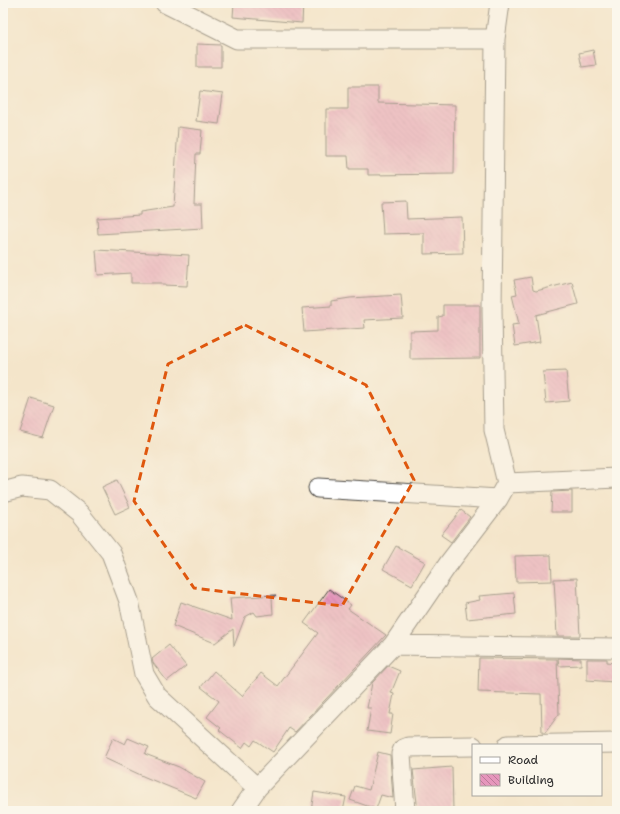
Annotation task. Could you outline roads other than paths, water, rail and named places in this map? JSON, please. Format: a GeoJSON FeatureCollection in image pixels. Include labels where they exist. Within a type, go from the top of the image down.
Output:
{"type":"FeatureCollection","features":[{"type":"Feature","properties":{"kind":"street"},"geometry":{"type":"LineString","coordinates":[[165,3],[237,38],[495,39]]}},
{"type":"Feature","properties":{"kind":"street"},"geometry":{"type":"LineString","coordinates":[[242,811],[257,788],[393,645],[449,563],[502,491],[494,430],[492,309],[495,39],[500,3]]}},
{"type":"Feature","properties":{"kind":"street"},"geometry":{"type":"LineString","coordinates":[[318,488],[502,491],[617,478]]}},
{"type":"Feature","properties":{"kind":"street"},"geometry":{"type":"LineString","coordinates":[[3,492],[22,487],[50,490],[79,513],[111,553],[129,600],[144,674],[157,696],[257,788]]}},
{"type":"Feature","properties":{"kind":"street"},"geometry":{"type":"LineString","coordinates":[[393,645],[617,648]]}},
{"type":"Feature","properties":{"kind":"street"},"geometry":{"type":"LineString","coordinates":[[562,744],[617,743]]}},
{"type":"Feature","properties":{"kind":"street"},"geometry":{"type":"LineString","coordinates":[[405,811],[401,754],[403,750],[408,746],[472,746]]}}]}
